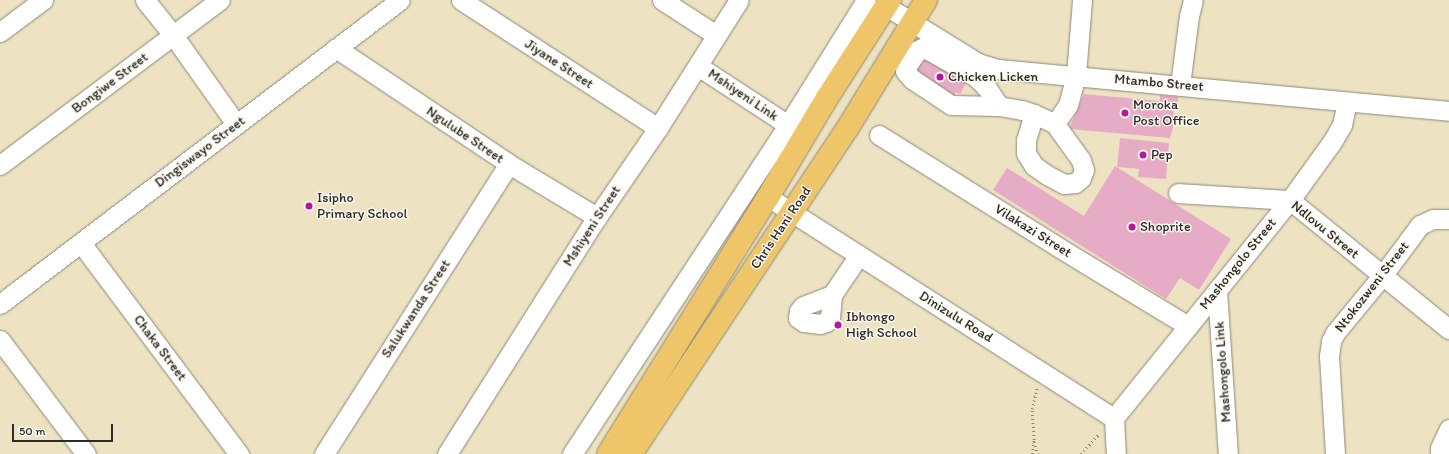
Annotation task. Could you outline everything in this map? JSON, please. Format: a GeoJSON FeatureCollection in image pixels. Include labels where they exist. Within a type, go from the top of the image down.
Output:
{"type":"FeatureCollection","features":[{"type":"Feature","properties":{"kind":"main road","name":"Chris Hani Road"},"geometry":{"type":"LineString","coordinates":[[631,454],[847,129],[926,0]]}},
{"type":"Feature","properties":{"kind":"main road","name":"Chris Hani Road"},"geometry":{"type":"LineString","coordinates":[[608,454],[768,197],[827,98],[881,2]]}},
{"type":"Feature","properties":{"kind":"street"},"geometry":{"type":"LineString","coordinates":[[0,32],[43,0]]}},
{"type":"Feature","properties":{"kind":"street"},"geometry":{"type":"LineString","coordinates":[[145,0],[174,35],[236,124]]}},
{"type":"Feature","properties":{"kind":"street","name":"Bongiwe Street"},"geometry":{"type":"LineString","coordinates":[[0,165],[220,0]]}},
{"type":"Feature","properties":{"kind":"street","name":"Dingiswayo Street"},"geometry":{"type":"LineString","coordinates":[[0,304],[400,0]]}},
{"type":"Feature","properties":{"kind":"street","name":"Jiyane Street"},"geometry":{"type":"LineString","coordinates":[[460,0],[658,128]]}},
{"type":"Feature","properties":{"kind":"street"},"geometry":{"type":"LineString","coordinates":[[662,0],[716,35]]}},
{"type":"Feature","properties":{"kind":"street","name":"Mshiyeni Street"},"geometry":{"type":"LineString","coordinates":[[447,454],[597,217],[658,128],[739,0]]}},
{"type":"Feature","properties":{"kind":"street"},"geometry":{"type":"LineString","coordinates":[[1055,124],[1068,105],[1076,75],[1082,0]]}},
{"type":"Feature","properties":{"kind":"street"},"geometry":{"type":"LineString","coordinates":[[1180,85],[1189,16],[1193,0]]}},
{"type":"Feature","properties":{"kind":"street"},"geometry":{"type":"LineString","coordinates":[[572,454],[788,125],[881,2]]}},
{"type":"Feature","properties":{"kind":"street","name":"Mtambo Street"},"geometry":{"type":"LineString","coordinates":[[881,2],[978,63],[998,69],[1076,75],[1449,111]]}},
{"type":"Feature","properties":{"kind":"street","name":"Ngulube Street"},"geometry":{"type":"LineString","coordinates":[[336,48],[509,164],[597,217]]}},
{"type":"Feature","properties":{"kind":"street","name":"Mshiyeni Link"},"geometry":{"type":"LineString","coordinates":[[698,66],[788,125]]}},
{"type":"Feature","properties":{"kind":"street","name":"Mashongolo Street"},"geometry":{"type":"LineString","coordinates":[[1114,418],[1290,200],[1332,142],[1342,125],[1347,102]]}},
{"type":"Feature","properties":{"kind":"street"},"geometry":{"type":"LineString","coordinates":[[999,106],[1034,114],[1055,124],[1081,160],[1084,170],[1081,178],[1075,183],[1064,184],[1047,175],[1034,166],[1026,153],[1026,140],[1034,114]]}},
{"type":"Feature","properties":{"kind":"street","name":"Vilakazi Street"},"geometry":{"type":"LineString","coordinates":[[878,135],[1188,326]]}},
{"type":"Feature","properties":{"kind":"street","name":"Salukwanda Street"},"geometry":{"type":"LineString","coordinates":[[324,454],[509,164]]}},
{"type":"Feature","properties":{"kind":"street","name":"Ndlovu Street"},"geometry":{"type":"LineString","coordinates":[[1178,193],[1290,200],[1382,276],[1449,328]]}},
{"type":"Feature","properties":{"kind":"street","name":"Dinizulu Road"},"geometry":{"type":"LineString","coordinates":[[768,197],[1114,418]]}},
{"type":"Feature","properties":{"kind":"street","name":"Ntokozweni Street"},"geometry":{"type":"LineString","coordinates":[[1335,454],[1329,356],[1331,341],[1340,326],[1382,276],[1420,225],[1432,219],[1449,219]]}},
{"type":"Feature","properties":{"kind":"street","name":"Chaka Street"},"geometry":{"type":"LineString","coordinates":[[81,243],[239,454]]}},
{"type":"Feature","properties":{"kind":"street"},"geometry":{"type":"LineString","coordinates":[[832,295],[859,255]]}},
{"type":"Feature","properties":{"kind":"street","name":"Mashongolo Link"},"geometry":{"type":"LineString","coordinates":[[1217,290],[1228,454]]}},
{"type":"Feature","properties":{"kind":"street"},"geometry":{"type":"LineString","coordinates":[[0,340],[86,454]]}},
{"type":"Feature","properties":{"kind":"street"},"geometry":{"type":"LineString","coordinates":[[1114,418],[1116,454]]}},
{"type":"Feature","properties":{"kind":"street"},"geometry":{"type":"LineString","coordinates":[[1440,454],[1440,448],[1449,429]]}},
{"type":"Feature","properties":{"kind":"path"},"geometry":{"type":"LineString","coordinates":[[1032,454],[1034,440],[1032,409],[1042,372]]}},
{"type":"Feature","properties":{"kind":"path"},"geometry":{"type":"LineString","coordinates":[[1034,440],[1038,454]]}},
{"type":"Feature","properties":{"kind":"building","name":"Chicken Licken"},"geometry":{"type":"Polygon","coordinates":[[[925,54],[968,80],[960,94],[956,92],[951,101],[912,74],[925,54]]]}},
{"type":"Feature","properties":{"kind":"building","name":"Moroka Post Office"},"geometry":{"type":"Polygon","coordinates":[[[1084,94],[1160,101],[1160,95],[1178,97],[1178,102],[1173,102],[1174,124],[1170,138],[1069,129],[1084,94]]]}},
{"type":"Feature","properties":{"kind":"building","name":"Pep"},"geometry":{"type":"Polygon","coordinates":[[[1120,138],[1169,143],[1166,179],[1138,177],[1139,169],[1117,167],[1120,138]]]}},
{"type":"Feature","properties":{"kind":"building","name":"Shoprite"},"geometry":{"type":"Polygon","coordinates":[[[1115,166],[1231,239],[1199,290],[1180,278],[1166,299],[993,190],[1007,168],[1084,216],[1115,166]]]}},
{"type":"Feature","properties":{"kind":"place","name":"Chicken Licken"},"geometry":{"type":"Point","coordinates":[940,77]}},
{"type":"Feature","properties":{"kind":"place","name":"Moroka Post Office"},"geometry":{"type":"Point","coordinates":[1125,113]}},
{"type":"Feature","properties":{"kind":"place","name":"Pep"},"geometry":{"type":"Point","coordinates":[1143,155]}},
{"type":"Feature","properties":{"kind":"place","name":"Isipho Primary School"},"geometry":{"type":"Point","coordinates":[309,206]}},
{"type":"Feature","properties":{"kind":"place","name":"Shoprite"},"geometry":{"type":"Point","coordinates":[1132,227]}},
{"type":"Feature","properties":{"kind":"place","name":"Ibhongo High School"},"geometry":{"type":"Point","coordinates":[838,325]}}]}
